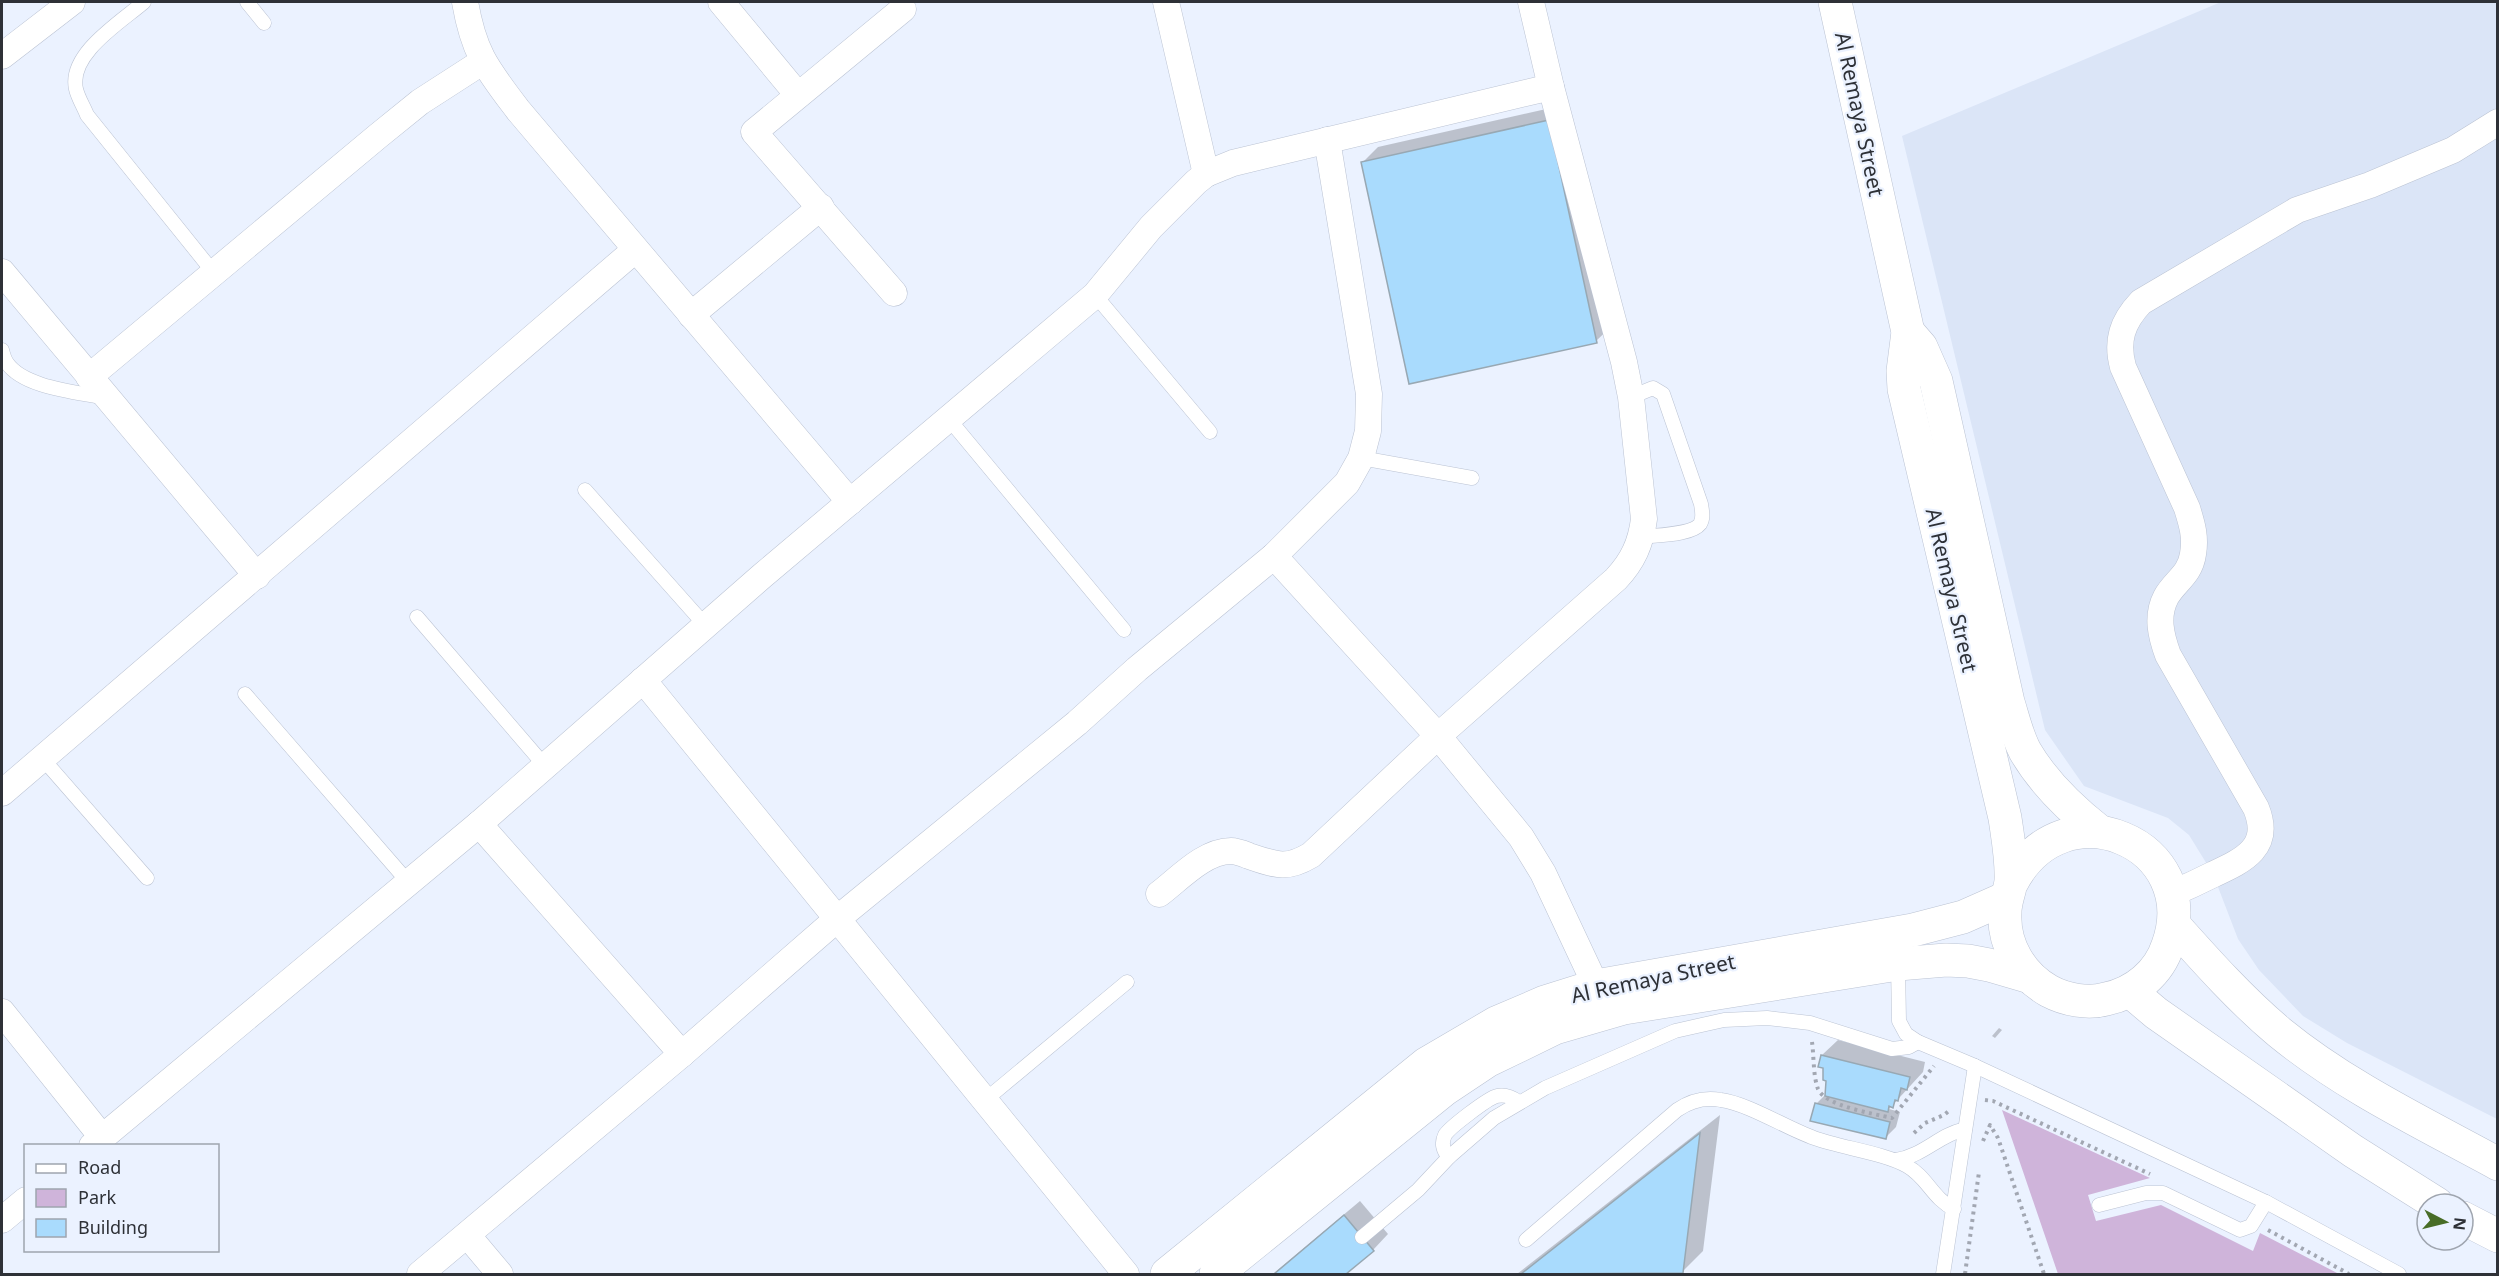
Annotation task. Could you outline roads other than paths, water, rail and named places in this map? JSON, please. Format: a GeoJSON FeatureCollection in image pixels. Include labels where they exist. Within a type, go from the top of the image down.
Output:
{"type":"FeatureCollection","features":[{"type":"Feature","properties":{"kind":"street"},"geometry":{"type":"LineString","coordinates":[[2,56],[72,2]]}},
{"type":"Feature","properties":{"kind":"street"},"geometry":{"type":"LineString","coordinates":[[465,2],[474,43],[482,62],[518,110],[850,502]]}},
{"type":"Feature","properties":{"kind":"street"},"geometry":{"type":"LineString","coordinates":[[721,2],[798,95]]}},
{"type":"Feature","properties":{"kind":"street"},"geometry":{"type":"LineString","coordinates":[[1166,2],[1206,174]]}},
{"type":"Feature","properties":{"kind":"street"},"geometry":{"type":"LineString","coordinates":[[1159,894],[1204,860],[1216,854],[1232,851],[1278,865],[1295,864],[1311,855],[1438,736],[1616,579],[1636,554],[1642,537],[1643,506],[1631,397],[1617,333],[1551,87],[1532,2]]}},
{"type":"Feature","properties":{"kind":"street","name":"Al Remaya Street"},"geometry":{"type":"LineString","coordinates":[[1216,1275],[1465,1074],[1600,999],[1963,917],[2009,891],[2008,840],[1996,776],[1904,389],[1903,371],[1908,332],[1835,2]]}},
{"type":"Feature","properties":{"kind":"street"},"geometry":{"type":"LineString","coordinates":[[894,293],[754,132],[903,9]]}},
{"type":"Feature","properties":{"kind":"street"},"geometry":{"type":"LineString","coordinates":[[89,377],[412,109],[482,62]]}},
{"type":"Feature","properties":{"kind":"street"},"geometry":{"type":"LineString","coordinates":[[2,1012],[97,1141],[479,824],[705,625],[1095,296],[1151,227],[1206,174],[1233,163],[1551,87]]}},
{"type":"Feature","properties":{"kind":"street"},"geometry":{"type":"LineString","coordinates":[[2498,122],[2453,150],[2370,185],[2297,210],[2141,302],[2125,323],[2120,345],[2123,368],[2187,508],[2194,531],[2193,556],[2183,578],[2167,596],[2160,615],[2161,636],[2168,655],[2256,808],[2261,825],[2257,843],[2246,858],[2172,910],[2166,951],[2160,963],[2142,983],[2105,1000],[2078,1000],[2052,993],[2030,977],[2021,966],[2008,941],[2005,927],[2009,891],[2028,857],[2046,843],[2068,834],[2099,831],[2127,839],[2150,856],[2159,868],[2172,910],[2250,1006],[2308,1054],[2360,1088],[2498,1164]]}},
{"type":"Feature","properties":{"kind":"street"},"geometry":{"type":"LineString","coordinates":[[420,1275],[682,1054],[837,919],[1077,723],[1137,669],[1274,556],[1347,483],[1361,459],[1368,431],[1369,394],[1327,140]]}},
{"type":"Feature","properties":{"kind":"street"},"geometry":{"type":"LineString","coordinates":[[692,315],[821,207]]}},
{"type":"Feature","properties":{"kind":"street"},"geometry":{"type":"LineString","coordinates":[[2,793],[635,250]]}},
{"type":"Feature","properties":{"kind":"street"},"geometry":{"type":"LineString","coordinates":[[2,280],[89,377],[257,576]]}},
{"type":"Feature","properties":{"kind":"street","name":"Al Remaya Street"},"geometry":{"type":"LineString","coordinates":[[1908,332],[1925,354],[1936,381],[2016,729],[2026,751],[2059,796],[2099,831]]}},
{"type":"Feature","properties":{"kind":"street"},"geometry":{"type":"LineString","coordinates":[[1274,556],[1438,736],[1521,837],[1543,873],[1600,999]]}},
{"type":"Feature","properties":{"kind":"street"},"geometry":{"type":"LineString","coordinates":[[643,680],[1126,1275]]}},
{"type":"Feature","properties":{"kind":"street"},"geometry":{"type":"LineString","coordinates":[[479,824],[682,1054]]}},
{"type":"Feature","properties":{"kind":"street","name":"Al Remaya Street"},"geometry":{"type":"LineString","coordinates":[[1167,1275],[1426,1064],[1496,1023],[1545,1002],[1600,999],[1946,960],[1989,965],[2030,977]]}},
{"type":"Feature","properties":{"kind":"street"},"geometry":{"type":"LineString","coordinates":[[2130,990],[2156,1013],[2353,1151],[2418,1192]]}},
{"type":"Feature","properties":{"kind":"street"},"geometry":{"type":"LineString","coordinates":[[2,1220],[24,1202]]}},
{"type":"Feature","properties":{"kind":"street"},"geometry":{"type":"LineString","coordinates":[[2475,1224],[2498,1236]]}},
{"type":"Feature","properties":{"kind":"street"},"geometry":{"type":"LineString","coordinates":[[468,1236],[500,1275]]}},
{"type":"Feature","properties":{"kind":"lane"},"geometry":{"type":"LineString","coordinates":[[144,2],[82,56],[76,71],[76,89],[87,115],[214,273]]}},
{"type":"Feature","properties":{"kind":"lane"},"geometry":{"type":"LineString","coordinates":[[247,2],[264,23]]}},
{"type":"Feature","properties":{"kind":"lane"},"geometry":{"type":"LineString","coordinates":[[1095,296],[1210,432]]}},
{"type":"Feature","properties":{"kind":"lane"},"geometry":{"type":"LineString","coordinates":[[2,350],[4,367],[24,378],[41,385],[107,398]]}},
{"type":"Feature","properties":{"kind":"lane"},"geometry":{"type":"LineString","coordinates":[[1631,397],[1653,388],[1663,394],[1701,504],[1703,516],[1700,524],[1693,529],[1642,537]]}},
{"type":"Feature","properties":{"kind":"lane"},"geometry":{"type":"LineString","coordinates":[[948,418],[1124,630]]}},
{"type":"Feature","properties":{"kind":"lane"},"geometry":{"type":"LineString","coordinates":[[1361,459],[1472,478]]}},
{"type":"Feature","properties":{"kind":"lane"},"geometry":{"type":"LineString","coordinates":[[585,490],[705,625]]}},
{"type":"Feature","properties":{"kind":"lane"},"geometry":{"type":"LineString","coordinates":[[417,616],[545,766]]}},
{"type":"Feature","properties":{"kind":"lane"},"geometry":{"type":"LineString","coordinates":[[245,694],[409,883]]}},
{"type":"Feature","properties":{"kind":"lane"},"geometry":{"type":"LineString","coordinates":[[42,758],[147,878]]}},
{"type":"Feature","properties":{"kind":"lane"},"geometry":{"type":"LineString","coordinates":[[1898,964],[1899,1021],[1906,1034],[1918,1042],[1975,1066],[2266,1202],[2380,1270],[2399,1275]]}},
{"type":"Feature","properties":{"kind":"lane"},"geometry":{"type":"LineString","coordinates":[[984,1101],[1127,982]]}},
{"type":"Feature","properties":{"kind":"lane"},"geometry":{"type":"LineString","coordinates":[[1362,1237],[1418,1190],[1449,1157],[1494,1118],[1519,1102],[1652,1040],[1700,1024],[1746,1018],[1810,1023],[1892,1049],[1909,1047],[1918,1042]]}},
{"type":"Feature","properties":{"kind":"lane"},"geometry":{"type":"LineString","coordinates":[[1943,1275],[1975,1066]]}},
{"type":"Feature","properties":{"kind":"lane"},"geometry":{"type":"LineString","coordinates":[[1449,1157],[1443,1147],[1448,1131],[1493,1096],[1507,1096],[1519,1102]]}},
{"type":"Feature","properties":{"kind":"lane"},"geometry":{"type":"LineString","coordinates":[[1526,1240],[1677,1110],[1699,1100],[1711,1099],[1731,1102],[1816,1139],[1896,1160],[1913,1169],[1941,1202],[1954,1209]]}},
{"type":"Feature","properties":{"kind":"lane"},"geometry":{"type":"LineString","coordinates":[[1896,1160],[1917,1155],[1949,1134],[1965,1129]]}},
{"type":"Feature","properties":{"kind":"lane"},"geometry":{"type":"LineString","coordinates":[[2100,1205],[2146,1192],[2157,1192],[2236,1229],[2244,1230],[2253,1222],[2266,1202]]}}]}
